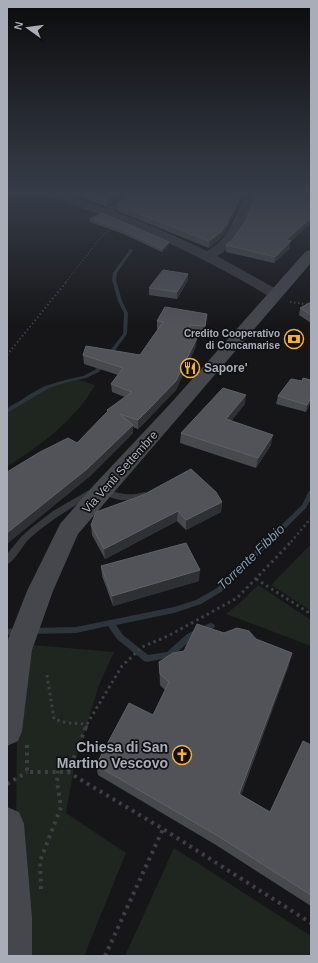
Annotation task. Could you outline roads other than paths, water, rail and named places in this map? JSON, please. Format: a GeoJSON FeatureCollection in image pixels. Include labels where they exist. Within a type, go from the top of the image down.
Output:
{"type":"FeatureCollection","features":[{"type":"Feature","properties":{"kind":"main road","name":"Via Venti Settembre"},"geometry":{"type":"LineString","coordinates":[[14,732],[18,650],[40,591],[68,530],[106,485],[279,297],[309,258]]}},
{"type":"Feature","properties":{"kind":"main road"},"geometry":{"type":"LineString","coordinates":[[7,824],[13,956]]}},
{"type":"Feature","properties":{"kind":"street"},"geometry":{"type":"LineString","coordinates":[[165,237],[207,256],[279,297]]}},
{"type":"Feature","properties":{"kind":"street"},"geometry":{"type":"LineString","coordinates":[[207,256],[216,253],[231,237]]}},
{"type":"Feature","properties":{"kind":"lane"},"geometry":{"type":"LineString","coordinates":[[7,561],[12,553],[39,526],[106,485],[120,499],[144,496],[150,493]]}},
{"type":"Feature","properties":{"kind":"waterway"},"geometry":{"type":"LineString","coordinates":[[7,411],[33,394],[47,387],[84,377],[97,371],[125,334],[126,313],[120,301],[114,280],[115,273],[131,250]]}},
{"type":"Feature","properties":{"kind":"waterway","name":"Torrente Fibbio"},"geometry":{"type":"LineString","coordinates":[[110,623],[174,610],[198,602],[219,590],[304,506],[311,493]]}},
{"type":"Feature","properties":{"kind":"waterway","name":"Torrente Fibbio"},"geometry":{"type":"LineString","coordinates":[[31,631],[76,630],[110,623]]}},
{"type":"Feature","properties":{"kind":"waterway","name":"Torrente Fibbio"},"geometry":{"type":"LineString","coordinates":[[110,623],[120,637],[147,659],[169,655],[190,636],[211,626]]}},
{"type":"Feature","properties":{"kind":"waterway","name":"Torrente Fibbio"},"geometry":{"type":"LineString","coordinates":[[7,632],[19,631]]}},
{"type":"Feature","properties":{"kind":"place","name":"Credito Cooperativo di Concamarise"},"geometry":{"type":"Point","coordinates":[294,339]}},
{"type":"Feature","properties":{"kind":"place","name":"Sapore'"},"geometry":{"type":"Point","coordinates":[190,368]}},
{"type":"Feature","properties":{"kind":"place","name":"Chiesa di San Martino Vescovo"},"geometry":{"type":"Point","coordinates":[182,755]}}]}
